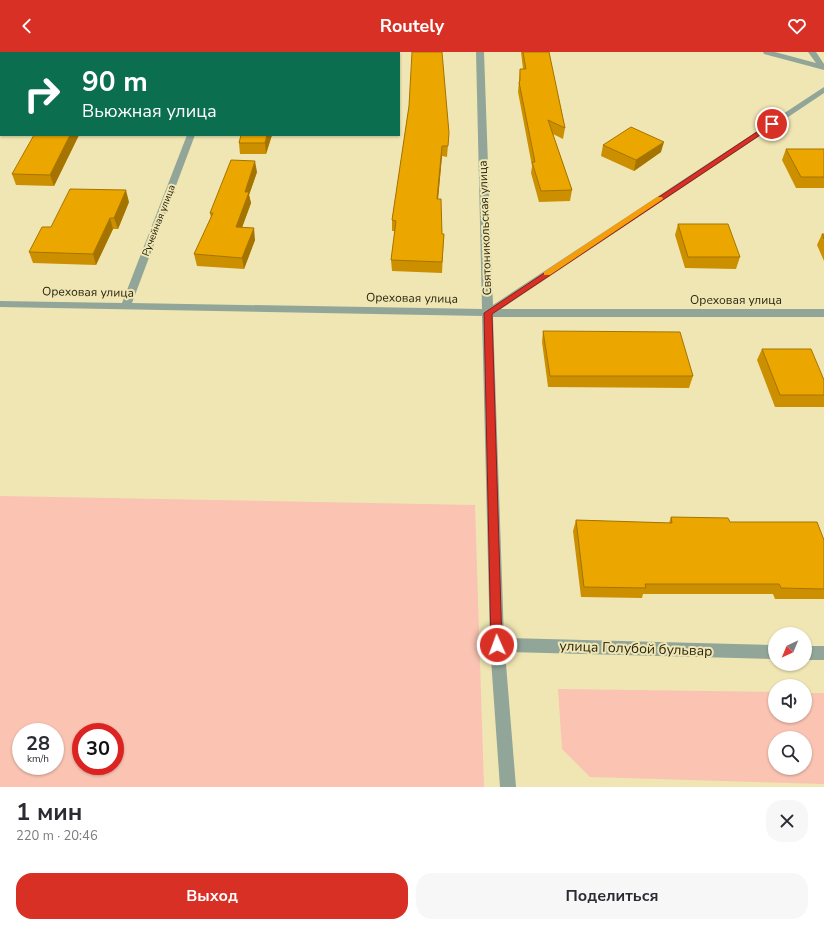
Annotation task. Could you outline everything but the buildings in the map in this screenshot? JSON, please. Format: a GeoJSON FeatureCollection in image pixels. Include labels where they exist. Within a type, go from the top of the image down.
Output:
{"type":"FeatureCollection","features":[{"type":"Feature","properties":{"kind":"street","name":"Святоникольская улица"},"geometry":{"type":"LineString","coordinates":[[480,52],[497,645],[508,787]]}},
{"type":"Feature","properties":{"kind":"street"},"geometry":{"type":"LineString","coordinates":[[767,52],[824,68]]}},
{"type":"Feature","properties":{"kind":"street"},"geometry":{"type":"LineString","coordinates":[[812,52],[824,68]]}},
{"type":"Feature","properties":{"kind":"street"},"geometry":{"type":"LineString","coordinates":[[488,313],[824,90]]}},
{"type":"Feature","properties":{"kind":"street","name":"Ручейная улица"},"geometry":{"type":"LineString","coordinates":[[126,306],[191,136]]}},
{"type":"Feature","properties":{"kind":"street","name":"Ореховая улица"},"geometry":{"type":"LineString","coordinates":[[0,304],[488,313],[824,313]]}},
{"type":"Feature","properties":{"kind":"street","name":"улица Голубой бульвар"},"geometry":{"type":"LineString","coordinates":[[497,645],[768,652]]}},
{"type":"Feature","properties":{"kind":"street"},"geometry":{"type":"LineString","coordinates":[[812,653],[824,653]]}},
{"type":"Feature","properties":{"kind":"shaded area"},"geometry":{"type":"Polygon","coordinates":[[[0,496],[475,505],[484,787],[0,787],[0,496]]]}},
{"type":"Feature","properties":{"kind":"shaded area"},"geometry":{"type":"Polygon","coordinates":[[[558,689],[768,692],[768,723],[812,723],[812,693],[824,693],[824,784],[590,777],[562,749],[558,689]]]}},
{"type":"Feature","properties":{"kind":"slow traffic"},"geometry":{"type":"LineString","coordinates":[[547,273],[659,199]]}},
{"type":"Feature","properties":{"kind":"route"},"geometry":{"type":"LineString","coordinates":[[497,645],[488,313],[772,124]]}}]}
